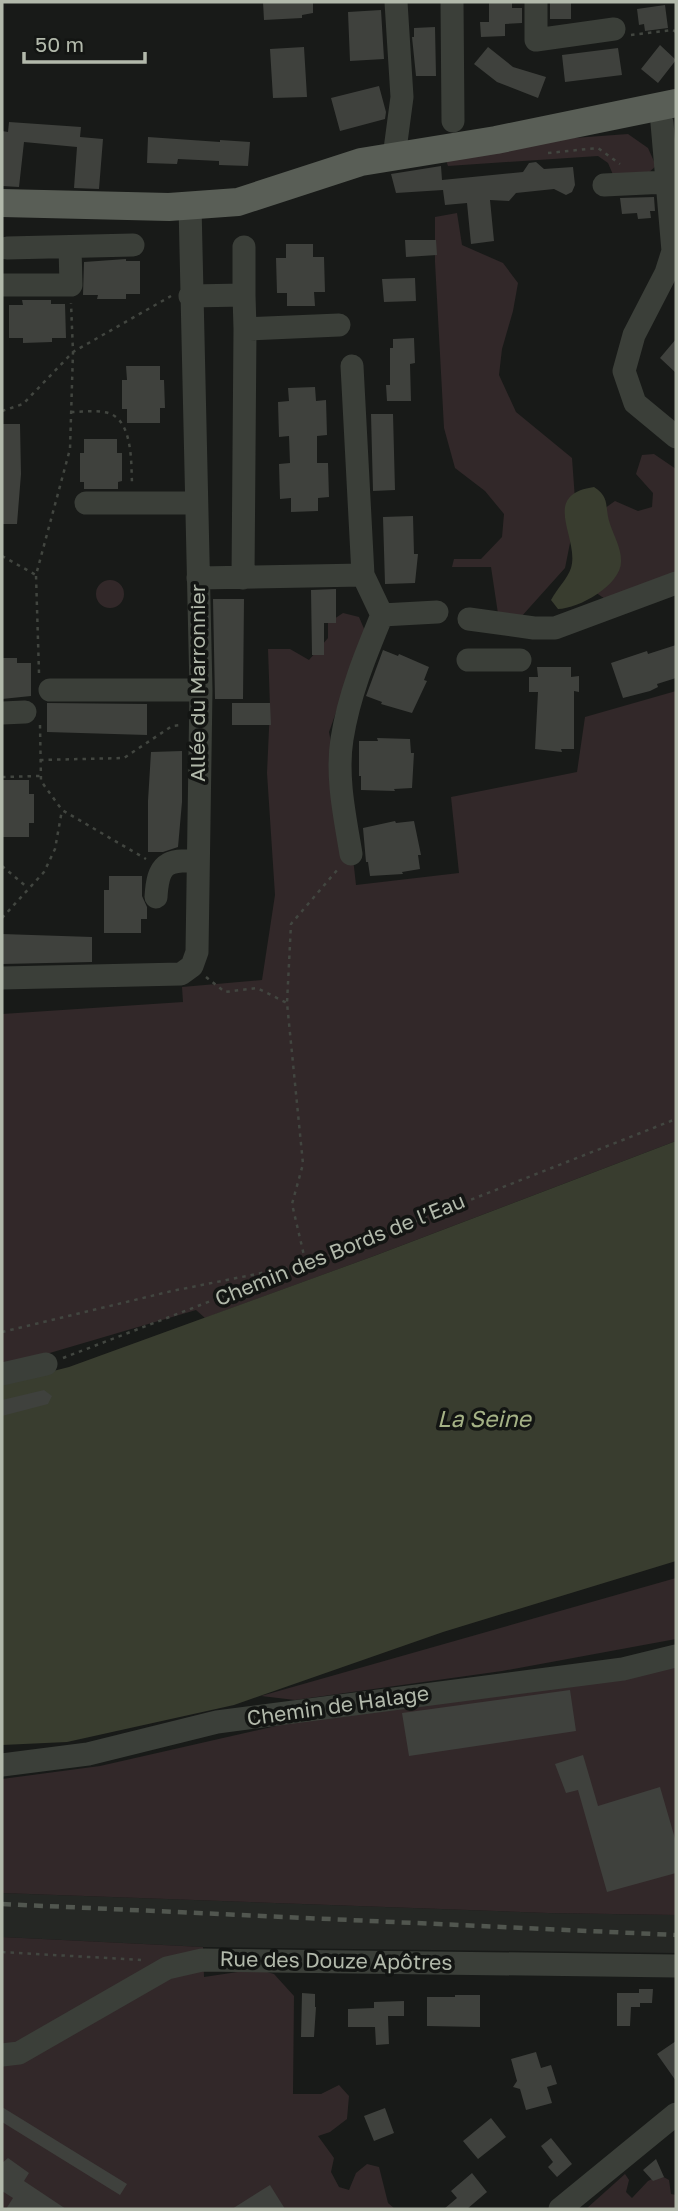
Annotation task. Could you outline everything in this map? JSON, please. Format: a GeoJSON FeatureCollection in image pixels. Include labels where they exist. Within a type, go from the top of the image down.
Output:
{"type":"FeatureCollection","features":[{"type":"Feature","properties":{"kind":"main road"},"geometry":{"type":"LineString","coordinates":[[2,203],[190,205],[238,202],[361,162],[671,116]]}},
{"type":"Feature","properties":{"kind":"street"},"geometry":{"type":"LineString","coordinates":[[394,157],[402,97],[396,2]]}},
{"type":"Feature","properties":{"kind":"street"},"geometry":{"type":"LineString","coordinates":[[452,2],[453,121]]}},
{"type":"Feature","properties":{"kind":"street"},"geometry":{"type":"LineString","coordinates":[[536,2],[536,40],[614,29]]}},
{"type":"Feature","properties":{"kind":"street"},"geometry":{"type":"LineString","coordinates":[[671,116],[667,182],[673,251],[666,272],[634,335],[624,371],[635,403],[676,437]]}},
{"type":"Feature","properties":{"kind":"street"},"geometry":{"type":"LineString","coordinates":[[604,185],[667,182]]}},
{"type":"Feature","properties":{"kind":"street","name":"Allée du Marronnier"},"geometry":{"type":"LineString","coordinates":[[190,205],[201,690],[197,952],[192,967]]}},
{"type":"Feature","properties":{"kind":"street"},"geometry":{"type":"LineString","coordinates":[[7,248],[133,245]]}},
{"type":"Feature","properties":{"kind":"street"},"geometry":{"type":"LineString","coordinates":[[2,285],[71,285],[70,247]]}},
{"type":"Feature","properties":{"kind":"street"},"geometry":{"type":"LineString","coordinates":[[243,578],[244,247]]}},
{"type":"Feature","properties":{"kind":"street"},"geometry":{"type":"LineString","coordinates":[[190,290],[244,295]]}},
{"type":"Feature","properties":{"kind":"street"},"geometry":{"type":"LineString","coordinates":[[245,329],[338,325]]}},
{"type":"Feature","properties":{"kind":"street"},"geometry":{"type":"LineString","coordinates":[[351,854],[342,799],[341,742],[356,677],[382,615],[363,575],[352,366]]}},
{"type":"Feature","properties":{"kind":"street"},"geometry":{"type":"LineString","coordinates":[[86,503],[195,503]]}},
{"type":"Feature","properties":{"kind":"street"},"geometry":{"type":"LineString","coordinates":[[198,578],[363,575]]}},
{"type":"Feature","properties":{"kind":"street"},"geometry":{"type":"LineString","coordinates":[[468,619],[534,628],[555,628],[676,583]]}},
{"type":"Feature","properties":{"kind":"street"},"geometry":{"type":"LineString","coordinates":[[382,615],[437,612]]}},
{"type":"Feature","properties":{"kind":"street"},"geometry":{"type":"LineString","coordinates":[[468,660],[520,660]]}},
{"type":"Feature","properties":{"kind":"street"},"geometry":{"type":"LineString","coordinates":[[45,683],[201,690]]}},
{"type":"Feature","properties":{"kind":"street"},"geometry":{"type":"LineString","coordinates":[[156,897],[157,877],[163,867],[172,861],[198,861]]}},
{"type":"Feature","properties":{"kind":"street"},"geometry":{"type":"LineString","coordinates":[[2,978],[181,974],[192,967]]}},
{"type":"Feature","properties":{"kind":"street"},"geometry":{"type":"LineString","coordinates":[[2,1374],[46,1364]]}},
{"type":"Feature","properties":{"kind":"street","name":"Chemin de Halage"},"geometry":{"type":"LineString","coordinates":[[2,1765],[88,1754],[217,1722],[623,1669],[676,1656]]}},
{"type":"Feature","properties":{"kind":"street","name":"Rue des Douze Apôtres"},"geometry":{"type":"LineString","coordinates":[[10,2054],[167,1968],[202,1960],[676,1966]]}},
{"type":"Feature","properties":{"kind":"street"},"geometry":{"type":"LineString","coordinates":[[560,2209],[676,2115]]}},
{"type":"Feature","properties":{"kind":"path"},"geometry":{"type":"LineString","coordinates":[[614,29],[634,36],[673,30],[676,32]]}},
{"type":"Feature","properties":{"kind":"path"},"geometry":{"type":"LineString","coordinates":[[45,683],[36,575],[70,449],[73,352],[71,285]]}},
{"type":"Feature","properties":{"kind":"path"},"geometry":{"type":"LineString","coordinates":[[2,411],[23,404],[73,352],[190,290]]}},
{"type":"Feature","properties":{"kind":"path"},"geometry":{"type":"LineString","coordinates":[[71,412],[106,412],[120,423],[130,439],[133,503]]}},
{"type":"Feature","properties":{"kind":"path"},"geometry":{"type":"LineString","coordinates":[[2,556],[36,575]]}},
{"type":"Feature","properties":{"kind":"path"},"geometry":{"type":"LineString","coordinates":[[22,716],[40,760],[41,781],[62,810],[163,867]]}},
{"type":"Feature","properties":{"kind":"path"},"geometry":{"type":"LineString","coordinates":[[40,760],[124,758],[172,726],[200,724]]}},
{"type":"Feature","properties":{"kind":"path"},"geometry":{"type":"LineString","coordinates":[[2,777],[41,776]]}},
{"type":"Feature","properties":{"kind":"path"},"geometry":{"type":"LineString","coordinates":[[2,918],[44,872],[55,849],[62,810]]}},
{"type":"Feature","properties":{"kind":"path"},"geometry":{"type":"LineString","coordinates":[[2,1332],[172,1291],[306,1264],[292,1204],[303,1164],[287,1003],[291,924],[351,854]]}},
{"type":"Feature","properties":{"kind":"path"},"geometry":{"type":"LineString","coordinates":[[2,866],[28,888]]}},
{"type":"Feature","properties":{"kind":"path"},"geometry":{"type":"LineString","coordinates":[[192,967],[225,992],[257,988],[287,1003]]}},
{"type":"Feature","properties":{"kind":"path","name":"Chemin des Bords de l’Eau"},"geometry":{"type":"LineString","coordinates":[[46,1364],[676,1119]]}},
{"type":"Feature","properties":{"kind":"path"},"geometry":{"type":"LineString","coordinates":[[2,1952],[147,1960]]}},
{"type":"Feature","properties":{"kind":"shaded area"},"geometry":{"type":"Polygon","coordinates":[[[628,134],[648,148],[656,166],[647,174],[614,177],[608,163],[598,156],[448,166],[445,157],[533,141],[628,134]]]}},
{"type":"Feature","properties":{"kind":"shaded area"},"geometry":{"type":"Polygon","coordinates":[[[457,213],[462,245],[503,263],[518,283],[502,349],[499,375],[516,412],[572,458],[576,513],[565,568],[521,617],[500,627],[491,567],[452,567],[454,559],[481,559],[502,537],[504,514],[485,491],[455,468],[444,428],[435,217],[457,213]]]}},
{"type":"Feature","properties":{"kind":"shaded area"},"geometry":{"type":"Polygon","coordinates":[[[654,454],[676,469],[676,574],[608,601],[595,592],[594,516],[615,501],[638,511],[652,507],[653,493],[636,474],[642,455],[654,454]]]}},
{"type":"Feature","properties":{"kind":"shaded area"},"geometry":{"type":"Polygon","coordinates":[[[110,580],[120,584],[124,594],[120,604],[110,608],[100,604],[96,594],[100,584],[110,580]]]}},
{"type":"Feature","properties":{"kind":"shaded area"},"geometry":{"type":"Polygon","coordinates":[[[343,613],[359,617],[365,631],[329,732],[335,764],[346,795],[356,885],[459,873],[451,797],[577,772],[585,717],[676,691],[676,1141],[205,1318],[196,1310],[2,1367],[2,1014],[183,1002],[182,987],[262,980],[275,895],[267,773],[270,707],[268,649],[290,649],[309,660],[328,638],[328,623],[343,613]]]}},
{"type":"Feature","properties":{"kind":"shaded area"},"geometry":{"type":"Polygon","coordinates":[[[676,1578],[676,1639],[502,1671],[295,1700],[261,1696],[676,1578]]]}},
{"type":"Feature","properties":{"kind":"shaded area"},"geometry":{"type":"Polygon","coordinates":[[[676,1663],[676,1915],[548,1913],[2,1893],[2,1779],[100,1766],[298,1721],[676,1663]]]}},
{"type":"Feature","properties":{"kind":"shaded area"},"geometry":{"type":"Polygon","coordinates":[[[2,1893],[548,1913],[676,1915],[676,1953],[203,1947],[2,1937],[2,1893]]]}},
{"type":"Feature","properties":{"kind":"shaded area"},"geometry":{"type":"Polygon","coordinates":[[[2,1937],[203,1947],[204,1977],[257,1969],[274,1974],[294,1996],[293,2094],[321,2094],[339,2085],[349,2096],[347,2119],[330,2132],[318,2136],[334,2158],[331,2172],[339,2187],[349,2190],[356,2173],[367,2164],[379,2167],[388,2203],[395,2209],[2,2209],[2,1937]]]}},
{"type":"Feature","properties":{"kind":"shaded area"},"geometry":{"type":"Polygon","coordinates":[[[625,2174],[629,2180],[626,2192],[632,2198],[648,2181],[660,2175],[669,2180],[671,2194],[676,2195],[676,2209],[586,2209],[625,2174]]]}},
{"type":"Feature","properties":{"kind":"water"},"geometry":{"type":"Polygon","coordinates":[[[594,487],[605,499],[610,524],[620,551],[620,569],[615,578],[598,594],[577,605],[558,609],[551,600],[571,568],[572,556],[565,508],[568,499],[578,492],[594,487]]]}},
{"type":"Feature","properties":{"kind":"water","name":"La Seine"},"geometry":{"type":"Polygon","coordinates":[[[676,1141],[676,1561],[443,1632],[234,1705],[67,1742],[2,1745],[2,1384],[69,1367],[374,1256],[676,1141]]]}},
{"type":"Feature","properties":{"kind":"building"},"geometry":{"type":"Polygon","coordinates":[[[263,2],[313,2],[313,13],[302,15],[302,18],[264,20],[263,2]]]}},
{"type":"Feature","properties":{"kind":"building"},"geometry":{"type":"Polygon","coordinates":[[[489,2],[512,2],[512,8],[522,8],[522,23],[505,24],[505,36],[481,37],[480,22],[489,22],[489,2]]]}},
{"type":"Feature","properties":{"kind":"building"},"geometry":{"type":"Polygon","coordinates":[[[550,2],[571,2],[571,19],[550,19],[550,2]]]}},
{"type":"Feature","properties":{"kind":"building"},"geometry":{"type":"Polygon","coordinates":[[[665,5],[668,28],[645,31],[644,24],[639,25],[637,9],[665,5]]]}},
{"type":"Feature","properties":{"kind":"building"},"geometry":{"type":"Polygon","coordinates":[[[381,10],[384,59],[350,61],[348,12],[381,10]]]}},
{"type":"Feature","properties":{"kind":"building"},"geometry":{"type":"Polygon","coordinates":[[[435,27],[436,76],[416,76],[412,37],[414,28],[435,27]]]}},
{"type":"Feature","properties":{"kind":"building"},"geometry":{"type":"Polygon","coordinates":[[[660,45],[676,60],[658,83],[641,69],[660,45]]]}},
{"type":"Feature","properties":{"kind":"building"},"geometry":{"type":"Polygon","coordinates":[[[304,47],[307,97],[273,98],[270,49],[304,47]]]}},
{"type":"Feature","properties":{"kind":"building"},"geometry":{"type":"Polygon","coordinates":[[[488,47],[513,67],[546,77],[538,98],[497,82],[474,64],[488,47]]]}},
{"type":"Feature","properties":{"kind":"building"},"geometry":{"type":"Polygon","coordinates":[[[618,48],[622,75],[565,82],[562,55],[618,48]]]}},
{"type":"Feature","properties":{"kind":"building"},"geometry":{"type":"Polygon","coordinates":[[[379,86],[386,112],[385,119],[340,131],[331,98],[379,86]]]}},
{"type":"Feature","properties":{"kind":"building"},"geometry":{"type":"Polygon","coordinates":[[[9,122],[81,127],[80,137],[103,139],[99,189],[74,188],[77,147],[24,142],[19,187],[2,186],[2,131],[8,132],[9,122]]]}},
{"type":"Feature","properties":{"kind":"building"},"geometry":{"type":"Polygon","coordinates":[[[148,137],[250,142],[248,166],[178,159],[177,164],[147,163],[148,137]]]}},
{"type":"Feature","properties":{"kind":"building"},"geometry":{"type":"Polygon","coordinates":[[[536,162],[544,169],[573,167],[575,185],[572,192],[566,195],[554,189],[516,193],[509,201],[490,200],[494,241],[471,244],[467,203],[445,205],[443,190],[396,193],[391,174],[441,166],[442,180],[523,172],[529,163],[536,162]]]}},
{"type":"Feature","properties":{"kind":"building"},"geometry":{"type":"Polygon","coordinates":[[[654,197],[655,211],[650,211],[651,218],[638,219],[637,213],[622,214],[620,198],[654,197]]]}},
{"type":"Feature","properties":{"kind":"building"},"geometry":{"type":"Polygon","coordinates":[[[405,240],[436,240],[437,255],[406,257],[405,240]]]}},
{"type":"Feature","properties":{"kind":"building"},"geometry":{"type":"Polygon","coordinates":[[[286,244],[313,244],[313,257],[324,257],[325,292],[314,292],[315,306],[287,306],[287,293],[277,293],[276,258],[286,258],[286,244]]]}},
{"type":"Feature","properties":{"kind":"building"},"geometry":{"type":"Polygon","coordinates":[[[126,259],[140,261],[140,294],[126,294],[126,299],[97,299],[98,295],[83,295],[84,262],[126,259]]]}},
{"type":"Feature","properties":{"kind":"building"},"geometry":{"type":"Polygon","coordinates":[[[415,278],[416,301],[384,302],[382,279],[415,278]]]}},
{"type":"Feature","properties":{"kind":"building"},"geometry":{"type":"Polygon","coordinates":[[[22,300],[51,300],[51,304],[65,304],[66,338],[52,338],[52,342],[23,343],[23,338],[9,338],[9,305],[23,305],[22,300]]]}},
{"type":"Feature","properties":{"kind":"building"},"geometry":{"type":"Polygon","coordinates":[[[414,338],[415,363],[410,364],[411,401],[387,401],[386,385],[390,385],[390,348],[393,348],[393,339],[414,338]]]}},
{"type":"Feature","properties":{"kind":"building"},"geometry":{"type":"Polygon","coordinates":[[[676,339],[676,373],[660,358],[676,339]]]}},
{"type":"Feature","properties":{"kind":"building"},"geometry":{"type":"Polygon","coordinates":[[[126,366],[160,366],[160,380],[164,380],[165,408],[160,408],[160,423],[127,423],[127,409],[122,409],[122,380],[127,380],[126,366]]]}},
{"type":"Feature","properties":{"kind":"building"},"geometry":{"type":"Polygon","coordinates":[[[315,387],[316,401],[326,400],[327,435],[317,436],[317,463],[328,463],[329,497],[318,498],[318,511],[291,512],[291,498],[280,499],[279,464],[290,463],[289,436],[279,437],[278,402],[289,401],[288,388],[315,387]]]}},
{"type":"Feature","properties":{"kind":"building"},"geometry":{"type":"Polygon","coordinates":[[[371,414],[393,414],[395,490],[373,491],[371,414]]]}},
{"type":"Feature","properties":{"kind":"building"},"geometry":{"type":"Polygon","coordinates":[[[2,424],[20,424],[21,474],[17,524],[2,524],[2,424]]]}},
{"type":"Feature","properties":{"kind":"building"},"geometry":{"type":"Polygon","coordinates":[[[84,439],[117,439],[117,453],[122,453],[122,481],[118,482],[118,489],[84,489],[84,482],[80,482],[80,453],[84,453],[84,439]]]}},
{"type":"Feature","properties":{"kind":"building"},"geometry":{"type":"Polygon","coordinates":[[[413,516],[414,554],[418,554],[415,583],[385,584],[383,517],[413,516]]]}},
{"type":"Feature","properties":{"kind":"building"},"geometry":{"type":"Polygon","coordinates":[[[336,589],[336,623],[324,623],[324,655],[312,655],[311,590],[336,589]]]}},
{"type":"Feature","properties":{"kind":"building"},"geometry":{"type":"Polygon","coordinates":[[[213,599],[244,599],[243,699],[215,699],[213,599]]]}},
{"type":"Feature","properties":{"kind":"building"},"geometry":{"type":"Polygon","coordinates":[[[676,645],[676,678],[657,684],[658,687],[650,691],[623,698],[611,663],[676,645]]]}},
{"type":"Feature","properties":{"kind":"building"},"geometry":{"type":"Polygon","coordinates":[[[383,650],[429,667],[424,680],[427,681],[412,713],[381,704],[382,702],[366,696],[383,650]]]}},
{"type":"Feature","properties":{"kind":"building"},"geometry":{"type":"Polygon","coordinates":[[[2,658],[17,658],[17,663],[31,663],[31,696],[2,699],[2,658]]]}},
{"type":"Feature","properties":{"kind":"building"},"geometry":{"type":"Polygon","coordinates":[[[537,667],[571,667],[571,677],[579,676],[579,692],[574,691],[574,749],[561,749],[562,752],[535,749],[538,692],[529,692],[529,677],[538,677],[537,667]]]}},
{"type":"Feature","properties":{"kind":"building"},"geometry":{"type":"Polygon","coordinates":[[[47,703],[147,704],[147,735],[47,732],[47,703]]]}},
{"type":"Feature","properties":{"kind":"building"},"geometry":{"type":"Polygon","coordinates":[[[232,703],[270,703],[271,725],[232,725],[232,703]]]}},
{"type":"Feature","properties":{"kind":"building"},"geometry":{"type":"Polygon","coordinates":[[[377,738],[410,739],[411,753],[414,753],[412,788],[394,789],[395,791],[361,790],[359,741],[378,741],[377,738]]]}},
{"type":"Feature","properties":{"kind":"building"},"geometry":{"type":"Polygon","coordinates":[[[182,751],[182,802],[178,847],[163,852],[148,852],[151,752],[182,751]]]}},
{"type":"Feature","properties":{"kind":"building"},"geometry":{"type":"Polygon","coordinates":[[[2,780],[29,780],[29,794],[34,794],[34,823],[29,823],[29,837],[2,837],[2,780]]]}},
{"type":"Feature","properties":{"kind":"building"},"geometry":{"type":"Polygon","coordinates":[[[395,821],[414,821],[421,855],[418,855],[420,869],[402,872],[403,874],[370,876],[363,828],[395,821]]]}},
{"type":"Feature","properties":{"kind":"building"},"geometry":{"type":"Polygon","coordinates":[[[109,876],[142,876],[142,896],[147,907],[147,919],[141,919],[141,933],[104,933],[104,890],[109,890],[109,876]]]}},
{"type":"Feature","properties":{"kind":"building"},"geometry":{"type":"Polygon","coordinates":[[[2,934],[92,937],[92,962],[2,964],[2,934]]]}},
{"type":"Feature","properties":{"kind":"building"},"geometry":{"type":"Polygon","coordinates":[[[44,1390],[52,1396],[48,1404],[2,1416],[2,1400],[44,1390]]]}},
{"type":"Feature","properties":{"kind":"building"},"geometry":{"type":"Polygon","coordinates":[[[570,1690],[576,1731],[409,1756],[402,1713],[570,1690]]]}},
{"type":"Feature","properties":{"kind":"building"},"geometry":{"type":"Polygon","coordinates":[[[583,1755],[598,1806],[660,1787],[676,1842],[676,1873],[607,1892],[578,1790],[566,1793],[555,1764],[583,1755]]]}},
{"type":"Feature","properties":{"kind":"building"},"geometry":{"type":"Polygon","coordinates":[[[639,1989],[653,1989],[652,2003],[640,2003],[640,2007],[631,2007],[630,2026],[617,2026],[617,1993],[639,1993],[639,1989]]]}},
{"type":"Feature","properties":{"kind":"building"},"geometry":{"type":"Polygon","coordinates":[[[302,1993],[315,1994],[314,2037],[301,2037],[302,1993]]]}},
{"type":"Feature","properties":{"kind":"building"},"geometry":{"type":"Polygon","coordinates":[[[480,1995],[480,2027],[427,2026],[427,1997],[480,1995]]]}},
{"type":"Feature","properties":{"kind":"building"},"geometry":{"type":"Polygon","coordinates":[[[404,2001],[404,2016],[388,2016],[389,2044],[376,2045],[375,2027],[348,2027],[348,2009],[374,2008],[374,2002],[404,2001]]]}},
{"type":"Feature","properties":{"kind":"building"},"geometry":{"type":"Polygon","coordinates":[[[676,2041],[676,2081],[657,2054],[676,2041]]]}},
{"type":"Feature","properties":{"kind":"building"},"geometry":{"type":"Polygon","coordinates":[[[536,2052],[541,2068],[551,2065],[557,2084],[547,2087],[552,2103],[526,2110],[520,2089],[513,2087],[517,2081],[511,2059],[536,2052]]]}},
{"type":"Feature","properties":{"kind":"building"},"geometry":{"type":"Polygon","coordinates":[[[2,2107],[127,2184],[120,2195],[2,2122],[2,2107]]]}},
{"type":"Feature","properties":{"kind":"building"},"geometry":{"type":"Polygon","coordinates":[[[385,2108],[394,2133],[374,2141],[364,2116],[385,2108]]]}},
{"type":"Feature","properties":{"kind":"building"},"geometry":{"type":"Polygon","coordinates":[[[491,2118],[506,2137],[478,2159],[463,2141],[491,2118]]]}},
{"type":"Feature","properties":{"kind":"building"},"geometry":{"type":"Polygon","coordinates":[[[551,2138],[572,2164],[557,2177],[548,2167],[553,2162],[541,2146],[551,2138]]]}},
{"type":"Feature","properties":{"kind":"building"},"geometry":{"type":"Polygon","coordinates":[[[8,2158],[29,2173],[24,2181],[66,2209],[6,2209],[13,2198],[2,2191],[2,2163],[8,2158]]]}},
{"type":"Feature","properties":{"kind":"building"},"geometry":{"type":"Polygon","coordinates":[[[656,2159],[664,2177],[653,2181],[643,2170],[656,2159]]]}},
{"type":"Feature","properties":{"kind":"building"},"geometry":{"type":"Polygon","coordinates":[[[472,2173],[487,2192],[467,2209],[444,2209],[457,2198],[451,2191],[472,2173]]]}},
{"type":"Feature","properties":{"kind":"building"},"geometry":{"type":"Polygon","coordinates":[[[270,2185],[285,2209],[232,2209],[270,2185]]]}},
{"type":"Feature","properties":{"kind":"railway"},"geometry":{"type":"LineString","coordinates":[[2,1904],[676,1935]]}}]}
